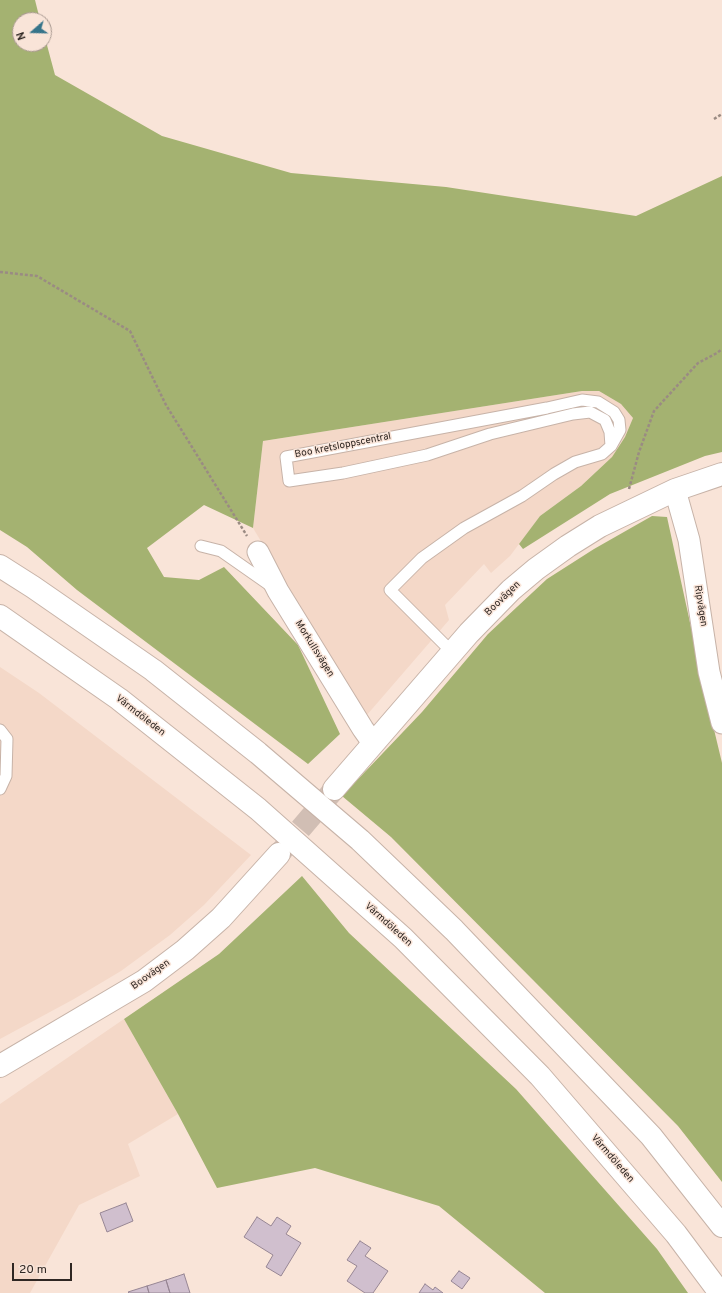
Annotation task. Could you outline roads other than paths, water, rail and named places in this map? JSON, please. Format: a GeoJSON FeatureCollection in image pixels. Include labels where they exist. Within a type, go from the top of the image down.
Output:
{"type":"FeatureCollection","features":[{"type":"Feature","properties":{"kind":"main road","name":"Boovägen"},"geometry":{"type":"LineString","coordinates":[[334,789],[468,633],[511,590],[536,568],[600,526],[675,490],[722,474]]}},
{"type":"Feature","properties":{"kind":"main road"},"geometry":{"type":"LineString","coordinates":[[0,566],[153,670],[258,753],[360,840],[454,930],[650,1136],[722,1226]]}},
{"type":"Feature","properties":{"kind":"main road","name":"Värmdöleden"},"geometry":{"type":"LineString","coordinates":[[0,616],[119,699],[258,809],[403,938],[540,1076],[676,1234],[720,1293]]}},
{"type":"Feature","properties":{"kind":"main road","name":"Boovägen"},"geometry":{"type":"LineString","coordinates":[[0,1066],[144,981],[185,950],[221,918],[279,854]]}},
{"type":"Feature","properties":{"kind":"street","name":"Ripvägen"},"geometry":{"type":"LineString","coordinates":[[675,490],[689,540],[708,672],[722,723]]}},
{"type":"Feature","properties":{"kind":"street","name":"Morkullsvägen"},"geometry":{"type":"LineString","coordinates":[[258,552],[278,592],[373,743]]}},
{"type":"Feature","properties":{"kind":"lane","name":"Boo kretsloppscentral"},"geometry":{"type":"LineString","coordinates":[[582,400],[598,402],[614,412],[619,420],[620,430],[611,446],[610,432],[605,420],[590,412],[573,414],[490,434],[427,455],[343,473],[289,481],[286,457],[547,408],[582,400]]}},
{"type":"Feature","properties":{"kind":"lane"},"geometry":{"type":"LineString","coordinates":[[452,652],[390,590],[422,558],[464,528],[522,496],[554,474],[575,462],[602,454],[611,446]]}},
{"type":"Feature","properties":{"kind":"lane"},"geometry":{"type":"LineString","coordinates":[[201,546],[220,551],[278,592]]}},
{"type":"Feature","properties":{"kind":"lane"},"geometry":{"type":"LineString","coordinates":[[0,730],[7,740],[6,776],[0,789]]}},
{"type":"Feature","properties":{"kind":"tunnel"},"geometry":{"type":"LineString","coordinates":[[279,854],[332,792]]}}]}
